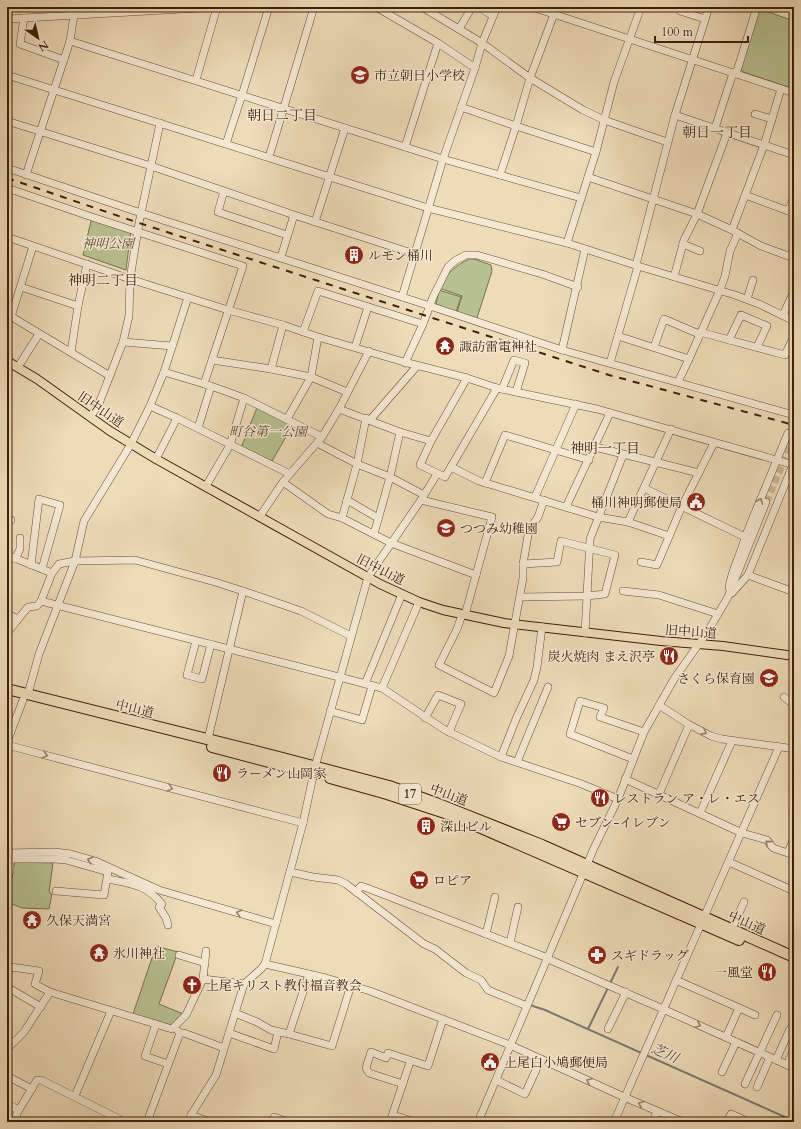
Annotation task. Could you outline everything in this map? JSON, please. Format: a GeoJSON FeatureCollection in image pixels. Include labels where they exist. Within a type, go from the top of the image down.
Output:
{"type":"FeatureCollection","features":[{"type":"Feature","properties":{"kind":"highway","name":"中山道"},"geometry":{"type":"LineString","coordinates":[[7,689],[25,697],[315,770],[388,786],[489,823],[586,870],[703,920],[794,964]]}},
{"type":"Feature","properties":{"kind":"highway","name":"中山道"},"geometry":{"type":"LineString","coordinates":[[7,696],[25,697],[208,739],[315,770]]}},
{"type":"Feature","properties":{"kind":"highway","name":"中山道"},"geometry":{"type":"LineString","coordinates":[[703,920],[732,929],[794,957]]}},
{"type":"Feature","properties":{"kind":"main road","name":"旧中山道"},"geometry":{"type":"LineString","coordinates":[[7,361],[37,379],[90,418],[156,459],[368,577],[419,602],[464,615],[514,624],[676,643],[699,643],[794,656]]}},
{"type":"Feature","properties":{"kind":"street"},"geometry":{"type":"LineString","coordinates":[[7,19],[217,7],[196,80]]}},
{"type":"Feature","properties":{"kind":"street"},"geometry":{"type":"LineString","coordinates":[[226,144],[268,7]]}},
{"type":"Feature","properties":{"kind":"street"},"geometry":{"type":"LineString","coordinates":[[269,158],[314,7]]}},
{"type":"Feature","properties":{"kind":"street"},"geometry":{"type":"LineString","coordinates":[[376,7],[438,43],[475,68]]}},
{"type":"Feature","properties":{"kind":"street"},"geometry":{"type":"LineString","coordinates":[[388,14],[393,7]]}},
{"type":"Feature","properties":{"kind":"street"},"geometry":{"type":"LineString","coordinates":[[422,7],[482,43],[530,78],[583,110],[604,120],[667,142]]}},
{"type":"Feature","properties":{"kind":"street"},"geometry":{"type":"LineString","coordinates":[[459,29],[472,7]]}},
{"type":"Feature","properties":{"kind":"street"},"geometry":{"type":"LineString","coordinates":[[479,7],[493,16]]}},
{"type":"Feature","properties":{"kind":"street"},"geometry":{"type":"LineString","coordinates":[[402,297],[443,158],[475,68],[482,43],[496,7]]}},
{"type":"Feature","properties":{"kind":"street"},"geometry":{"type":"LineString","coordinates":[[532,7],[794,93]]}},
{"type":"Feature","properties":{"kind":"street"},"geometry":{"type":"LineString","coordinates":[[567,242],[596,152],[614,82],[641,7]]}},
{"type":"Feature","properties":{"kind":"street"},"geometry":{"type":"LineString","coordinates":[[681,7],[680,11],[705,19]]}},
{"type":"Feature","properties":{"kind":"street"},"geometry":{"type":"LineString","coordinates":[[610,363],[637,266],[674,115],[709,7]]}},
{"type":"Feature","properties":{"kind":"street"},"geometry":{"type":"LineString","coordinates":[[716,128],[757,7]]}},
{"type":"Feature","properties":{"kind":"street"},"geometry":{"type":"LineString","coordinates":[[766,7],[794,17]]}},
{"type":"Feature","properties":{"kind":"street"},"geometry":{"type":"LineString","coordinates":[[500,175],[530,78],[554,14]]}},
{"type":"Feature","properties":{"kind":"street"},"geometry":{"type":"LineString","coordinates":[[26,175],[70,41],[74,15]]}},
{"type":"Feature","properties":{"kind":"street"},"geometry":{"type":"LineString","coordinates":[[24,18],[20,44],[64,60]]}},
{"type":"Feature","properties":{"kind":"street"},"geometry":{"type":"LineString","coordinates":[[70,41],[405,147],[581,198]]}},
{"type":"Feature","properties":{"kind":"street"},"geometry":{"type":"LineString","coordinates":[[405,147],[438,43]]}},
{"type":"Feature","properties":{"kind":"street"},"geometry":{"type":"LineString","coordinates":[[7,75],[428,208],[567,242],[637,266],[747,299],[794,321]]}},
{"type":"Feature","properties":{"kind":"street"},"geometry":{"type":"LineString","coordinates":[[678,382],[725,276],[730,250],[745,195],[764,145],[781,89]]}},
{"type":"Feature","properties":{"kind":"street"},"geometry":{"type":"LineString","coordinates":[[461,107],[596,152]]}},
{"type":"Feature","properties":{"kind":"street"},"geometry":{"type":"LineString","coordinates":[[755,114],[772,119]]}},
{"type":"Feature","properties":{"kind":"street"},"geometry":{"type":"LineString","coordinates":[[674,115],[794,155]]}},
{"type":"Feature","properties":{"kind":"street"},"geometry":{"type":"LineString","coordinates":[[7,121],[150,166],[415,254]]}},
{"type":"Feature","properties":{"kind":"street"},"geometry":{"type":"LineString","coordinates":[[90,418],[98,406],[123,342],[129,316],[130,279],[141,213],[160,123]]}},
{"type":"Feature","properties":{"kind":"street"},"geometry":{"type":"LineString","coordinates":[[315,222],[345,128]]}},
{"type":"Feature","properties":{"kind":"street"},"geometry":{"type":"LineString","coordinates":[[674,277],[683,244],[697,214],[727,133]]}},
{"type":"Feature","properties":{"kind":"street"},"geometry":{"type":"LineString","coordinates":[[7,168],[562,350],[794,414]]}},
{"type":"Feature","properties":{"kind":"street"},"geometry":{"type":"LineString","coordinates":[[588,177],[697,214],[735,231],[761,246],[794,258]]}},
{"type":"Feature","properties":{"kind":"street"},"geometry":{"type":"LineString","coordinates":[[7,188],[243,266],[212,360],[198,428]]}},
{"type":"Feature","properties":{"kind":"street"},"geometry":{"type":"LineString","coordinates":[[224,191],[218,212],[287,235]]}},
{"type":"Feature","properties":{"kind":"street"},"geometry":{"type":"LineString","coordinates":[[745,195],[791,212],[794,197]]}},
{"type":"Feature","properties":{"kind":"street"},"geometry":{"type":"LineString","coordinates":[[281,257],[294,215]]}},
{"type":"Feature","properties":{"kind":"street"},"geometry":{"type":"LineString","coordinates":[[7,237],[130,279],[405,363],[467,378],[500,389],[610,412],[714,443],[794,464],[768,523],[748,575],[728,597]]}},
{"type":"Feature","properties":{"kind":"street"},"geometry":{"type":"LineString","coordinates":[[683,244],[700,251]]}},
{"type":"Feature","properties":{"kind":"street"},"geometry":{"type":"LineString","coordinates":[[33,246],[21,287],[9,315],[110,376]]}},
{"type":"Feature","properties":{"kind":"street"},"geometry":{"type":"LineString","coordinates":[[562,350],[586,249]]}},
{"type":"Feature","properties":{"kind":"street"},"geometry":{"type":"LineString","coordinates":[[405,363],[448,267],[456,260],[466,255],[477,255],[542,274],[578,287]]}},
{"type":"Feature","properties":{"kind":"street"},"geometry":{"type":"LineString","coordinates":[[71,352],[78,306],[87,264]]}},
{"type":"Feature","properties":{"kind":"street"},"geometry":{"type":"LineString","coordinates":[[747,299],[753,280]]}},
{"type":"Feature","properties":{"kind":"street"},"geometry":{"type":"LineString","coordinates":[[21,287],[78,306]]}},
{"type":"Feature","properties":{"kind":"street"},"geometry":{"type":"LineString","coordinates":[[303,332],[318,291],[423,324]]}},
{"type":"Feature","properties":{"kind":"street"},"geometry":{"type":"LineString","coordinates":[[783,315],[794,292]]}},
{"type":"Feature","properties":{"kind":"street"},"geometry":{"type":"LineString","coordinates":[[188,297],[164,372],[150,406],[131,444],[84,521],[75,561],[39,654],[25,697],[7,744],[303,823]]}},
{"type":"Feature","properties":{"kind":"street"},"geometry":{"type":"LineString","coordinates":[[355,347],[368,307]]}},
{"type":"Feature","properties":{"kind":"street"},"geometry":{"type":"LineString","coordinates":[[729,340],[741,315],[767,326],[758,347]]}},
{"type":"Feature","properties":{"kind":"street"},"geometry":{"type":"LineString","coordinates":[[654,347],[664,319],[699,333],[786,355],[794,336]]}},
{"type":"Feature","properties":{"kind":"street"},"geometry":{"type":"LineString","coordinates":[[271,369],[283,325]]}},
{"type":"Feature","properties":{"kind":"street"},"geometry":{"type":"LineString","coordinates":[[18,367],[39,334]]}},
{"type":"Feature","properties":{"kind":"street"},"geometry":{"type":"LineString","coordinates":[[618,336],[689,358]]}},
{"type":"Feature","properties":{"kind":"street"},"geometry":{"type":"LineString","coordinates":[[287,419],[311,377],[318,337]]}},
{"type":"Feature","properties":{"kind":"street"},"geometry":{"type":"LineString","coordinates":[[123,342],[172,346]]}},
{"type":"Feature","properties":{"kind":"street"},"geometry":{"type":"LineString","coordinates":[[260,516],[283,482],[322,436],[339,409],[368,351]]}},
{"type":"Feature","properties":{"kind":"street"},"geometry":{"type":"LineString","coordinates":[[212,360],[311,377],[347,392]]}},
{"type":"Feature","properties":{"kind":"street"},"geometry":{"type":"LineString","coordinates":[[467,378],[431,441],[420,465],[445,477],[500,389],[514,360],[525,363],[516,392]]}},
{"type":"Feature","properties":{"kind":"street"},"geometry":{"type":"LineString","coordinates":[[342,518],[368,419],[417,366]]}},
{"type":"Feature","properties":{"kind":"street"},"geometry":{"type":"LineString","coordinates":[[164,372],[208,385],[244,398],[322,436]]}},
{"type":"Feature","properties":{"kind":"street"},"geometry":{"type":"LineString","coordinates":[[206,486],[230,445],[244,398]]}},
{"type":"Feature","properties":{"kind":"street"},"geometry":{"type":"LineString","coordinates":[[535,497],[576,404]]}},
{"type":"Feature","properties":{"kind":"street"},"geometry":{"type":"LineString","coordinates":[[150,406],[290,474]]}},
{"type":"Feature","properties":{"kind":"street"},"geometry":{"type":"LineString","coordinates":[[339,409],[400,432],[431,441]]}},
{"type":"Feature","properties":{"kind":"street"},"geometry":{"type":"LineString","coordinates":[[566,507],[610,412]]}},
{"type":"Feature","properties":{"kind":"street"},"geometry":{"type":"LineString","coordinates":[[156,459],[177,418]]}},
{"type":"Feature","properties":{"kind":"street"},"geometry":{"type":"LineString","coordinates":[[628,522],[671,429]]}},
{"type":"Feature","properties":{"kind":"street"},"geometry":{"type":"LineString","coordinates":[[374,534],[390,477],[400,432]]}},
{"type":"Feature","properties":{"kind":"street"},"geometry":{"type":"LineString","coordinates":[[728,597],[730,577],[743,548],[745,537],[776,460],[788,433],[794,435]]}},
{"type":"Feature","properties":{"kind":"street"},"geometry":{"type":"LineString","coordinates":[[485,483],[505,435],[588,460]]}},
{"type":"Feature","properties":{"kind":"street"},"geometry":{"type":"LineString","coordinates":[[317,443],[357,464],[390,477],[422,497],[492,517],[464,615],[439,665],[494,693],[509,656],[524,578],[523,564],[528,530],[538,517],[544,500]]}},
{"type":"Feature","properties":{"kind":"street"},"geometry":{"type":"LineString","coordinates":[[642,562],[657,565],[682,506],[714,443]]}},
{"type":"Feature","properties":{"kind":"street"},"geometry":{"type":"LineString","coordinates":[[595,447],[699,473]]}},
{"type":"Feature","properties":{"kind":"street"},"geometry":{"type":"LineString","coordinates":[[585,633],[590,539],[623,455]]}},
{"type":"Feature","properties":{"kind":"street"},"geometry":{"type":"LineString","coordinates":[[451,467],[485,483],[598,516],[628,522],[669,536]]}},
{"type":"Feature","properties":{"kind":"street"},"geometry":{"type":"LineString","coordinates":[[210,1122],[190,1118],[216,1075],[244,984],[265,964],[303,823],[339,677],[368,577],[437,474]]}},
{"type":"Feature","properties":{"kind":"street"},"geometry":{"type":"LineString","coordinates":[[283,482],[328,514],[342,518],[390,543],[476,575]]}},
{"type":"Feature","properties":{"kind":"street"},"geometry":{"type":"LineString","coordinates":[[644,488],[745,537]]}},
{"type":"Feature","properties":{"kind":"street"},"geometry":{"type":"LineString","coordinates":[[31,565],[39,498],[60,505],[42,569]]}},
{"type":"Feature","properties":{"kind":"street"},"geometry":{"type":"LineString","coordinates":[[347,500],[378,518]]}},
{"type":"Feature","properties":{"kind":"street"},"geometry":{"type":"LineString","coordinates":[[478,1122],[586,870],[594,848],[618,799],[644,732],[674,679],[728,597],[766,502]]}},
{"type":"Feature","properties":{"kind":"street"},"geometry":{"type":"LineString","coordinates":[[15,559],[20,549],[20,538]]}},
{"type":"Feature","properties":{"kind":"street"},"geometry":{"type":"LineString","coordinates":[[520,597],[587,596],[605,594],[615,555],[561,541],[557,562],[523,564]]}},
{"type":"Feature","properties":{"kind":"street"},"geometry":{"type":"LineString","coordinates":[[7,555],[52,573]]}},
{"type":"Feature","properties":{"kind":"street"},"geometry":{"type":"LineString","coordinates":[[7,633],[28,607],[37,606],[41,601],[52,573],[59,564],[75,561],[135,560],[215,582],[301,611],[351,636]]}},
{"type":"Feature","properties":{"kind":"street"},"geometry":{"type":"LineString","coordinates":[[748,575],[794,592]]}},
{"type":"Feature","properties":{"kind":"street"},"geometry":{"type":"LineString","coordinates":[[208,739],[244,591]]}},
{"type":"Feature","properties":{"kind":"street"},"geometry":{"type":"LineString","coordinates":[[623,591],[659,595],[718,614]]}},
{"type":"Feature","properties":{"kind":"street"},"geometry":{"type":"LineString","coordinates":[[330,711],[362,720],[368,685],[402,594]]}},
{"type":"Feature","properties":{"kind":"street"},"geometry":{"type":"LineString","coordinates":[[41,601],[133,626],[211,644],[382,688],[425,718],[449,732],[501,757],[579,782],[618,799]]}},
{"type":"Feature","properties":{"kind":"street"},"geometry":{"type":"LineString","coordinates":[[382,688],[419,602]]}},
{"type":"Feature","properties":{"kind":"street"},"geometry":{"type":"LineString","coordinates":[[7,614],[18,619]]}},
{"type":"Feature","properties":{"kind":"street"},"geometry":{"type":"LineString","coordinates":[[501,757],[534,680],[542,627]]}},
{"type":"Feature","properties":{"kind":"street"},"geometry":{"type":"LineString","coordinates":[[196,641],[187,675],[202,680],[211,644]]}},
{"type":"Feature","properties":{"kind":"street"},"geometry":{"type":"LineString","coordinates":[[517,762],[548,687]]}},
{"type":"Feature","properties":{"kind":"street"},"geometry":{"type":"LineString","coordinates":[[425,718],[438,695],[461,704],[449,732]]}},
{"type":"Feature","properties":{"kind":"street"},"geometry":{"type":"LineString","coordinates":[[784,697],[794,705]]}},
{"type":"Feature","properties":{"kind":"street"},"geometry":{"type":"LineString","coordinates":[[633,759],[570,734],[580,701],[604,708],[600,718],[644,732]]}},
{"type":"Feature","properties":{"kind":"street"},"geometry":{"type":"LineString","coordinates":[[659,705],[689,725],[711,736],[732,741],[792,747]]}},
{"type":"Feature","properties":{"kind":"street"},"geometry":{"type":"LineString","coordinates":[[659,794],[689,725]]}},
{"type":"Feature","properties":{"kind":"street"},"geometry":{"type":"LineString","coordinates":[[700,813],[732,741]]}},
{"type":"Feature","properties":{"kind":"street"},"geometry":{"type":"LineString","coordinates":[[614,1122],[663,1008],[780,747]]}},
{"type":"Feature","properties":{"kind":"street"},"geometry":{"type":"LineString","coordinates":[[626,779],[742,832],[767,840],[773,848],[791,854],[794,838]]}},
{"type":"Feature","properties":{"kind":"street"},"geometry":{"type":"LineString","coordinates":[[7,880],[10,871],[8,857],[55,852],[71,854],[96,861],[110,873],[149,891],[162,904],[159,907],[166,918],[168,925]]}},
{"type":"Feature","properties":{"kind":"street"},"geometry":{"type":"LineString","coordinates":[[729,862],[794,891]]}},
{"type":"Feature","properties":{"kind":"street"},"geometry":{"type":"LineString","coordinates":[[290,872],[338,880],[358,889],[510,943],[663,1008],[759,1053],[791,1066],[794,1049]]}},
{"type":"Feature","properties":{"kind":"street"},"geometry":{"type":"LineString","coordinates":[[110,873],[159,890],[276,924]]}},
{"type":"Feature","properties":{"kind":"street"},"geometry":{"type":"LineString","coordinates":[[56,891],[104,895],[110,873]]}},
{"type":"Feature","properties":{"kind":"street"},"geometry":{"type":"LineString","coordinates":[[358,889],[424,944],[435,948],[466,973],[481,980],[488,990],[527,1006]]}},
{"type":"Feature","properties":{"kind":"street"},"geometry":{"type":"LineString","coordinates":[[486,934],[495,897]]}},
{"type":"Feature","properties":{"kind":"street"},"geometry":{"type":"LineString","coordinates":[[732,929],[744,902]]}},
{"type":"Feature","properties":{"kind":"street"},"geometry":{"type":"LineString","coordinates":[[510,943],[518,907]]}},
{"type":"Feature","properties":{"kind":"street"},"geometry":{"type":"LineString","coordinates":[[147,1122],[168,1064],[177,1031],[203,979],[206,951]]}},
{"type":"Feature","properties":{"kind":"street"},"geometry":{"type":"LineString","coordinates":[[179,955],[205,963]]}},
{"type":"Feature","properties":{"kind":"street"},"geometry":{"type":"LineString","coordinates":[[265,964],[309,974],[370,991],[510,1045],[674,1120],[683,1122]]}},
{"type":"Feature","properties":{"kind":"street"},"geometry":{"type":"LineString","coordinates":[[7,973],[11,967],[39,971],[36,984],[50,992],[172,1029],[224,1048]]}},
{"type":"Feature","properties":{"kind":"street"},"geometry":{"type":"LineString","coordinates":[[289,1034],[309,974]]}},
{"type":"Feature","properties":{"kind":"street"},"geometry":{"type":"LineString","coordinates":[[203,979],[244,984]]}},
{"type":"Feature","properties":{"kind":"street"},"geometry":{"type":"LineString","coordinates":[[676,980],[755,1015]]}},
{"type":"Feature","properties":{"kind":"street"},"geometry":{"type":"LineString","coordinates":[[235,1013],[257,1022],[271,1030],[332,1046],[351,985]]}},
{"type":"Feature","properties":{"kind":"street"},"geometry":{"type":"LineString","coordinates":[[7,987],[41,1007]]}},
{"type":"Feature","properties":{"kind":"street"},"geometry":{"type":"LineString","coordinates":[[7,1049],[24,1032],[50,992]]}},
{"type":"Feature","properties":{"kind":"street"},"geometry":{"type":"LineString","coordinates":[[608,1028],[626,992]]}},
{"type":"Feature","properties":{"kind":"street"},"geometry":{"type":"LineString","coordinates":[[726,1038],[739,1008]]}},
{"type":"Feature","properties":{"kind":"street"},"geometry":{"type":"LineString","coordinates":[[75,1096],[111,1011]]}},
{"type":"Feature","properties":{"kind":"street"},"geometry":{"type":"LineString","coordinates":[[745,1084],[777,1015]]}},
{"type":"Feature","properties":{"kind":"street"},"geometry":{"type":"LineString","coordinates":[[403,1084],[369,1073],[366,1068],[371,1052],[386,1058],[388,1053],[410,1062],[428,1066],[444,1019]]}},
{"type":"Feature","properties":{"kind":"street"},"geometry":{"type":"LineString","coordinates":[[156,1024],[145,1056],[168,1064]]}},
{"type":"Feature","properties":{"kind":"street"},"geometry":{"type":"LineString","coordinates":[[756,1087],[790,1029]]}},
{"type":"Feature","properties":{"kind":"street"},"geometry":{"type":"LineString","coordinates":[[229,1033],[274,1049],[278,1032]]}},
{"type":"Feature","properties":{"kind":"street"},"geometry":{"type":"LineString","coordinates":[[722,1072],[736,1042]]}},
{"type":"Feature","properties":{"kind":"street"},"geometry":{"type":"LineString","coordinates":[[496,1080],[524,1094],[541,1059]]}},
{"type":"Feature","properties":{"kind":"street"},"geometry":{"type":"LineString","coordinates":[[410,1062],[392,1118],[415,1122]]}},
{"type":"Feature","properties":{"kind":"street"},"geometry":{"type":"LineString","coordinates":[[7,1076],[32,1089]]}},
{"type":"Feature","properties":{"kind":"street"},"geometry":{"type":"LineString","coordinates":[[15,1122],[19,1110],[37,1080],[41,1080],[125,1122]]}},
{"type":"Feature","properties":{"kind":"street"},"geometry":{"type":"LineString","coordinates":[[7,1104],[19,1110]]}},
{"type":"Feature","properties":{"kind":"street"},"geometry":{"type":"LineString","coordinates":[[653,1122],[657,1111]]}},
{"type":"Feature","properties":{"kind":"street"},"geometry":{"type":"LineString","coordinates":[[727,1122],[731,1114],[749,1122]]}},
{"type":"Feature","properties":{"kind":"street"},"geometry":{"type":"LineString","coordinates":[[272,1122],[274,1116],[288,1122]]}},
{"type":"Feature","properties":{"kind":"green space"},"geometry":{"type":"Polygon","coordinates":[[[761,9],[794,21],[794,89],[743,72],[740,68],[759,11],[761,9]]]}},
{"type":"Feature","properties":{"kind":"green space","name":"神明公園"},"geometry":{"type":"Polygon","coordinates":[[[92,217],[131,230],[126,270],[83,255],[92,217]]]}},
{"type":"Feature","properties":{"kind":"green space"},"geometry":{"type":"Polygon","coordinates":[[[469,259],[474,259],[491,265],[492,271],[477,318],[457,312],[462,296],[439,288],[451,271],[469,259]]]}},
{"type":"Feature","properties":{"kind":"green space"},"geometry":{"type":"Polygon","coordinates":[[[439,290],[461,297],[456,312],[436,304],[439,290]]]}},
{"type":"Feature","properties":{"kind":"green space","name":"町谷第一公園"},"geometry":{"type":"Polygon","coordinates":[[[258,405],[294,423],[272,461],[241,448],[258,405]]]}},
{"type":"Feature","properties":{"kind":"green space"},"geometry":{"type":"Polygon","coordinates":[[[15,862],[53,863],[49,892],[52,894],[49,909],[22,908],[7,902],[7,884],[12,875],[15,862]]]}},
{"type":"Feature","properties":{"kind":"green space"},"geometry":{"type":"Polygon","coordinates":[[[156,946],[178,952],[159,1004],[186,1015],[174,1028],[132,1017],[156,946]]]}},
{"type":"Feature","properties":{"kind":"waterway"},"geometry":{"type":"LineString","coordinates":[[588,1029],[618,967]]}},
{"type":"Feature","properties":{"kind":"waterway","name":"芝川"},"geometry":{"type":"LineString","coordinates":[[530,1005],[545,1010],[794,1121]]}},
{"type":"Feature","properties":{"kind":"tunnel"},"geometry":{"type":"LineString","coordinates":[[766,502],[794,438]]}},
{"type":"Feature","properties":{"kind":"railway"},"geometry":{"type":"LineString","coordinates":[[7,178],[139,223],[609,375],[794,425]]}},
{"type":"Feature","properties":{"kind":"place","name":"市立朝日小学校"},"geometry":{"type":"Point","coordinates":[360,75]}},
{"type":"Feature","properties":{"kind":"place","name":"ルモン桶川"},"geometry":{"type":"Point","coordinates":[354,255]}},
{"type":"Feature","properties":{"kind":"place","name":"諏訪雷電神社"},"geometry":{"type":"Point","coordinates":[445,346]}},
{"type":"Feature","properties":{"kind":"place","name":"桶川神明郵便局"},"geometry":{"type":"Point","coordinates":[696,502]}},
{"type":"Feature","properties":{"kind":"place","name":"つつみ幼稚園"},"geometry":{"type":"Point","coordinates":[446,528]}},
{"type":"Feature","properties":{"kind":"place","name":"炭火焼肉 まえ沢亭"},"geometry":{"type":"Point","coordinates":[669,656]}},
{"type":"Feature","properties":{"kind":"place","name":"さくら保育園"},"geometry":{"type":"Point","coordinates":[769,678]}},
{"type":"Feature","properties":{"kind":"place","name":"ラーメン山岡家"},"geometry":{"type":"Point","coordinates":[222,773]}},
{"type":"Feature","properties":{"kind":"place","name":"レストラン ア・レ・エス"},"geometry":{"type":"Point","coordinates":[600,798]}},
{"type":"Feature","properties":{"kind":"place","name":"セブン-イレブン"},"geometry":{"type":"Point","coordinates":[561,822]}},
{"type":"Feature","properties":{"kind":"place","name":"深山ビル"},"geometry":{"type":"Point","coordinates":[426,826]}},
{"type":"Feature","properties":{"kind":"place","name":"ロピア"},"geometry":{"type":"Point","coordinates":[419,880]}},
{"type":"Feature","properties":{"kind":"place","name":"久保天満宮"},"geometry":{"type":"Point","coordinates":[32,920]}},
{"type":"Feature","properties":{"kind":"place","name":"氷川神社"},"geometry":{"type":"Point","coordinates":[99,953]}},
{"type":"Feature","properties":{"kind":"place","name":"スギドラッグ"},"geometry":{"type":"Point","coordinates":[597,955]}},
{"type":"Feature","properties":{"kind":"place","name":"一風堂"},"geometry":{"type":"Point","coordinates":[767,972]}},
{"type":"Feature","properties":{"kind":"place","name":"上尾キリスト教付福音教会"},"geometry":{"type":"Point","coordinates":[192,985]}},
{"type":"Feature","properties":{"kind":"place","name":"上尾白小鳩郵便局"},"geometry":{"type":"Point","coordinates":[490,1062]}},
{"type":"Feature","properties":{"kind":"district","name":"朝日二丁目"},"geometry":{"type":"Point","coordinates":[282,115]}},
{"type":"Feature","properties":{"kind":"district","name":"朝日一丁目"},"geometry":{"type":"Point","coordinates":[717,132]}},
{"type":"Feature","properties":{"kind":"district","name":"神明二丁目"},"geometry":{"type":"Point","coordinates":[103,280]}},
{"type":"Feature","properties":{"kind":"district","name":"神明一丁目"},"geometry":{"type":"Point","coordinates":[605,448]}}]}
